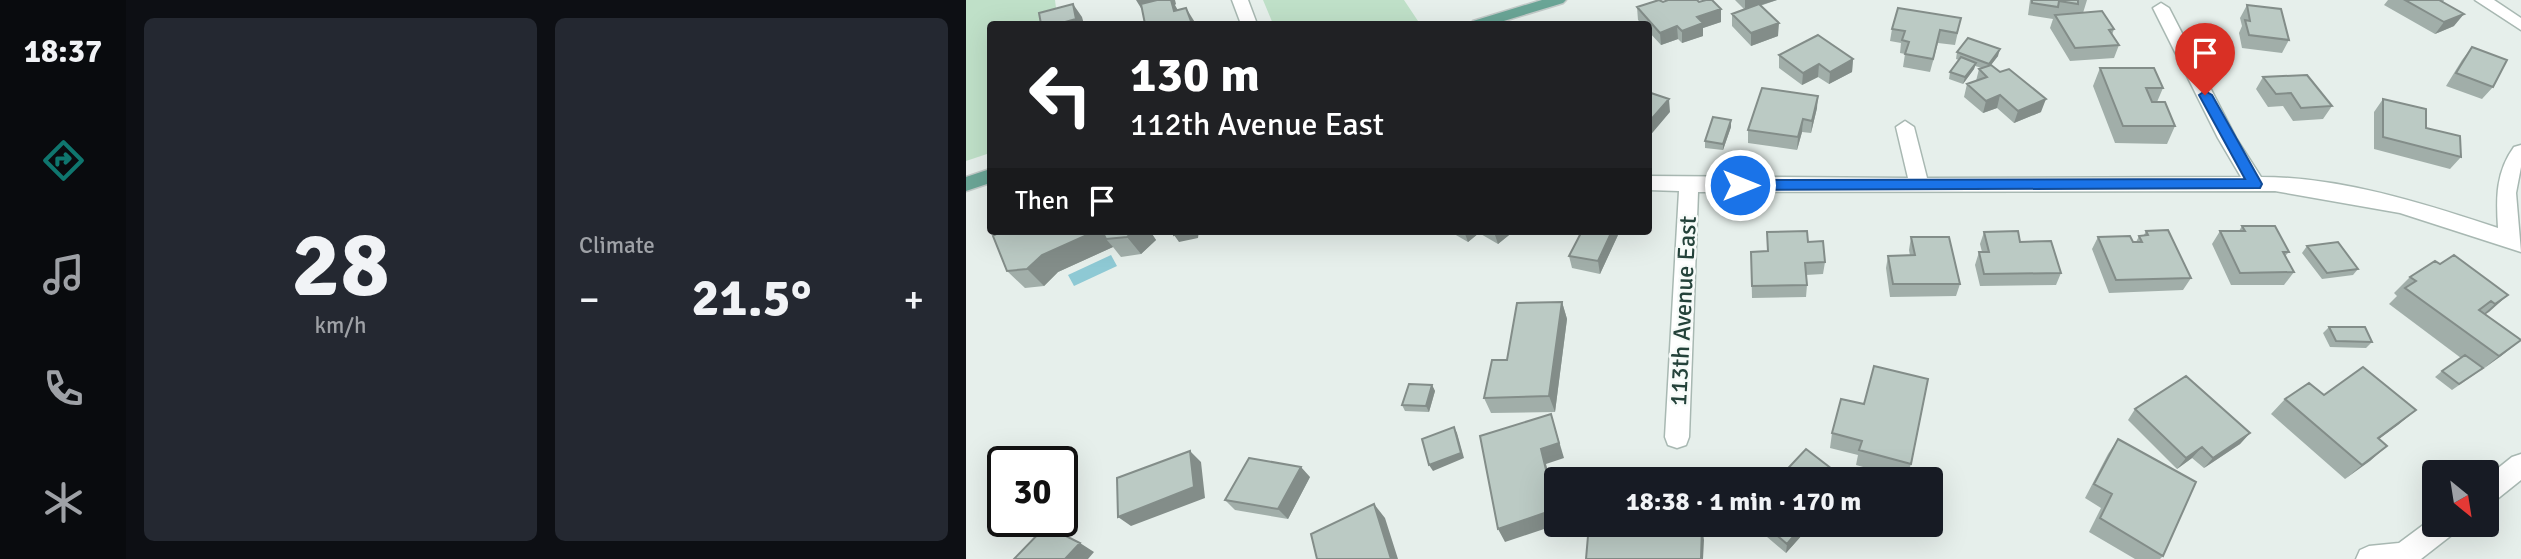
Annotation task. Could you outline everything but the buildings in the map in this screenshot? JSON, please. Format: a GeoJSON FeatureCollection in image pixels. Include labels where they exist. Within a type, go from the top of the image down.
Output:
{"type":"FeatureCollection","features":[{"type":"Feature","properties":{"kind":"main road"},"geometry":{"type":"LineString","coordinates":[[1489,21],[1558,0]]}},
{"type":"Feature","properties":{"kind":"main road"},"geometry":{"type":"LineString","coordinates":[[966,184],[987,177]]}},
{"type":"Feature","properties":{"kind":"street"},"geometry":{"type":"LineString","coordinates":[[1240,0],[1248,21]]}},
{"type":"Feature","properties":{"kind":"street"},"geometry":{"type":"LineString","coordinates":[[2483,0],[2521,25]]}},
{"type":"Feature","properties":{"kind":"street"},"geometry":{"type":"LineString","coordinates":[[2161,8],[2227,138],[2255,184]]}},
{"type":"Feature","properties":{"kind":"street"},"geometry":{"type":"LineString","coordinates":[[1905,127],[1920,185]]}},
{"type":"Feature","properties":{"kind":"street"},"geometry":{"type":"LineString","coordinates":[[1652,183],[1689,186],[2255,184],[2365,196],[2449,218],[2514,242],[2507,185],[2510,167],[2521,151]]}},
{"type":"Feature","properties":{"kind":"street","name":"113th Avenue East"},"geometry":{"type":"LineString","coordinates":[[1677,437],[1689,186]]}},
{"type":"Feature","properties":{"kind":"street"},"geometry":{"type":"LineString","coordinates":[[2499,482],[2521,465]]}},
{"type":"Feature","properties":{"kind":"street"},"geometry":{"type":"LineString","coordinates":[[2368,559],[2404,556],[2429,537]]}},
{"type":"Feature","properties":{"kind":"green space"},"geometry":{"type":"Polygon","coordinates":[[[966,0],[1055,0],[1058,21],[987,21],[987,154],[966,161],[966,0]]]}},
{"type":"Feature","properties":{"kind":"green space"},"geometry":{"type":"Polygon","coordinates":[[[1263,0],[1404,0],[1418,21],[1272,21],[1263,0]]]}},
{"type":"Feature","properties":{"kind":"water"},"geometry":{"type":"Polygon","coordinates":[[[1111,255],[1117,266],[1074,286],[1068,275],[1111,255]]]}},
{"type":"Feature","properties":{"kind":"route"},"geometry":{"type":"LineString","coordinates":[[1740,185],[2255,184],[2205,95]]}}]}
